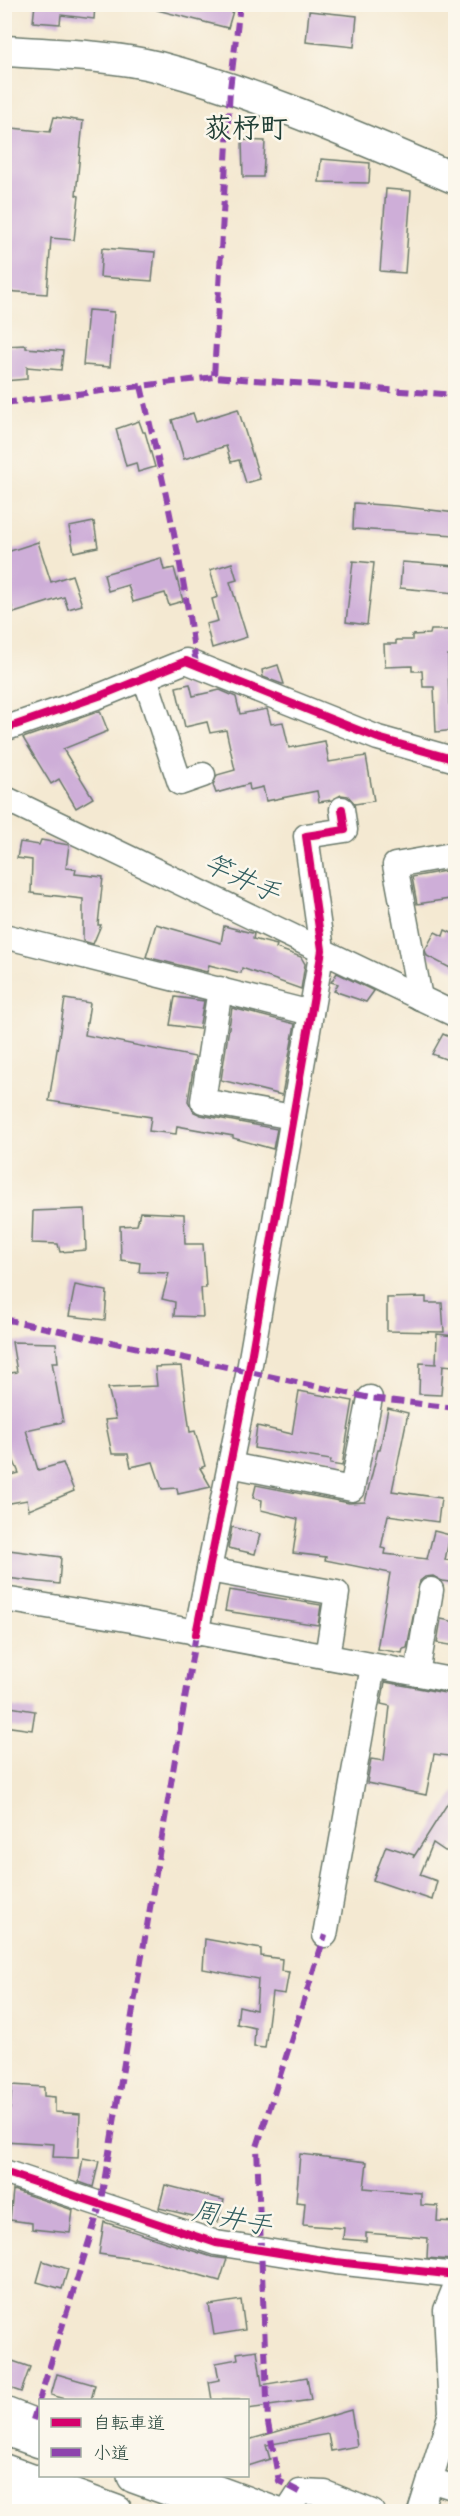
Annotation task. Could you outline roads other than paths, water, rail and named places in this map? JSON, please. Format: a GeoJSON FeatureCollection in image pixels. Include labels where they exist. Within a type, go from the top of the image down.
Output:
{"type":"FeatureCollection","features":[{"type":"Feature","properties":{"kind":"highway"},"geometry":{"type":"LineString","coordinates":[[4,2428],[39,2441]]}},
{"type":"Feature","properties":{"kind":"highway"},"geometry":{"type":"LineString","coordinates":[[4,2470],[116,2511]]}},
{"type":"Feature","properties":{"kind":"highway"},"geometry":{"type":"LineString","coordinates":[[140,2477],[233,2511]]}},
{"type":"Feature","properties":{"kind":"main road"},"geometry":{"type":"LineString","coordinates":[[4,51],[85,57],[158,67],[315,120],[456,179]]}},
{"type":"Feature","properties":{"kind":"street"},"geometry":{"type":"LineString","coordinates":[[4,729],[186,661],[378,738],[456,760]]}},
{"type":"Feature","properties":{"kind":"street"},"geometry":{"type":"LineString","coordinates":[[144,678],[180,783],[203,775]]}},
{"type":"Feature","properties":{"kind":"street"},"geometry":{"type":"LineString","coordinates":[[4,798],[456,1015]]}},
{"type":"Feature","properties":{"kind":"street"},"geometry":{"type":"LineString","coordinates":[[196,1634],[249,1370],[322,950],[306,836],[345,830],[342,809]]}},
{"type":"Feature","properties":{"kind":"street"},"geometry":{"type":"LineString","coordinates":[[420,998],[395,865],[452,855]]}},
{"type":"Feature","properties":{"kind":"street"},"geometry":{"type":"LineString","coordinates":[[4,936],[311,1012]]}},
{"type":"Feature","properties":{"kind":"street"},"geometry":{"type":"LineString","coordinates":[[220,989],[203,1101],[293,1117]]}},
{"type":"Feature","properties":{"kind":"street"},"geometry":{"type":"LineString","coordinates":[[230,1465],[352,1489],[370,1398]]}},
{"type":"Feature","properties":{"kind":"street"},"geometry":{"type":"LineString","coordinates":[[209,1570],[337,1593],[327,1657]]}},
{"type":"Feature","properties":{"kind":"street"},"geometry":{"type":"LineString","coordinates":[[417,1674],[431,1590]]}},
{"type":"Feature","properties":{"kind":"street"},"geometry":{"type":"LineString","coordinates":[[4,1599],[132,1620],[196,1634],[456,1681]]}},
{"type":"Feature","properties":{"kind":"street"},"geometry":{"type":"LineString","coordinates":[[325,1935],[373,1666]]}},
{"type":"Feature","properties":{"kind":"street"},"geometry":{"type":"LineString","coordinates":[[4,2172],[216,2243],[336,2262],[456,2275]]}},
{"type":"Feature","properties":{"kind":"street"},"geometry":{"type":"LineString","coordinates":[[420,2511],[451,2413],[446,2310],[456,2285]]}},
{"type":"Feature","properties":{"kind":"street"},"geometry":{"type":"LineString","coordinates":[[4,2409],[39,2422]]}},
{"type":"Feature","properties":{"kind":"street"},"geometry":{"type":"LineString","coordinates":[[191,2477],[285,2511],[300,2492],[325,2493],[372,2511]]}},
{"type":"Feature","properties":{"kind":"street"},"geometry":{"type":"LineString","coordinates":[[430,2480],[456,2488]]}},
{"type":"Feature","properties":{"kind":"street"},"geometry":{"type":"LineString","coordinates":[[4,2490],[62,2511]]}},
{"type":"Feature","properties":{"kind":"district","name":"荻杼町"},"geometry":{"type":"Point","coordinates":[246,127]}},
{"type":"Feature","properties":{"kind":"water label","name":"竿井手"},"geometry":{"type":"Point","coordinates":[242,878]}},
{"type":"Feature","properties":{"kind":"water label","name":"周井手"},"geometry":{"type":"Point","coordinates":[232,2218]}}]}
